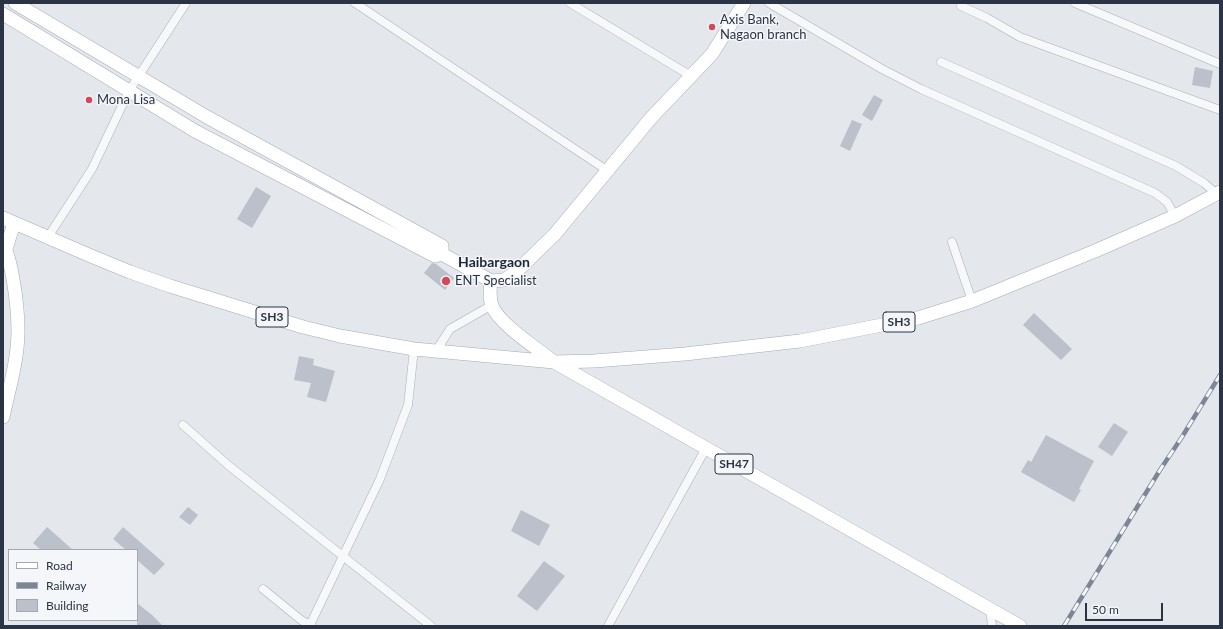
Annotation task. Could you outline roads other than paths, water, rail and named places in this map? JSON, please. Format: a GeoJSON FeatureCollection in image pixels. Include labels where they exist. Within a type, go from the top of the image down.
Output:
{"type":"FeatureCollection","features":[{"type":"Feature","properties":{"kind":"main road"},"geometry":{"type":"LineString","coordinates":[[15,3],[207,117],[442,246],[442,254]]}},
{"type":"Feature","properties":{"kind":"main road"},"geometry":{"type":"LineString","coordinates":[[3,14],[195,131],[435,256],[442,254],[491,281],[504,280],[516,272],[555,234],[652,118],[712,54],[742,4]]}},
{"type":"Feature","properties":{"kind":"main road","name":"SH3"},"geometry":{"type":"LineString","coordinates":[[3,417],[16,355],[18,332],[15,290],[4,246],[9,220],[130,272],[170,286],[304,327],[414,349],[554,362],[640,358],[800,342],[918,318],[972,301],[1095,252],[1175,216],[1218,193]]}},
{"type":"Feature","properties":{"kind":"main road"},"geometry":{"type":"LineString","coordinates":[[491,281],[490,294],[492,305]]}},
{"type":"Feature","properties":{"kind":"main road","name":"SH47"},"geometry":{"type":"LineString","coordinates":[[492,305],[504,322],[554,362],[1015,623]]}},
{"type":"Feature","properties":{"kind":"street"},"geometry":{"type":"LineString","coordinates":[[48,237],[92,169],[129,91],[186,3]]}},
{"type":"Feature","properties":{"kind":"street"},"geometry":{"type":"LineString","coordinates":[[355,3],[608,171]]}},
{"type":"Feature","properties":{"kind":"street"},"geometry":{"type":"LineString","coordinates":[[570,3],[691,76]]}},
{"type":"Feature","properties":{"kind":"street"},"geometry":{"type":"LineString","coordinates":[[769,3],[882,69],[908,82],[1156,193],[1167,202],[1175,216]]}},
{"type":"Feature","properties":{"kind":"street"},"geometry":{"type":"LineString","coordinates":[[1075,3],[1220,64]]}},
{"type":"Feature","properties":{"kind":"street"},"geometry":{"type":"LineString","coordinates":[[961,6],[987,18],[1020,37],[1220,110]]}},
{"type":"Feature","properties":{"kind":"street"},"geometry":{"type":"LineString","coordinates":[[941,62],[1176,166],[1218,193]]}},
{"type":"Feature","properties":{"kind":"street"},"geometry":{"type":"LineString","coordinates":[[952,242],[972,301]]}},
{"type":"Feature","properties":{"kind":"street"},"geometry":{"type":"LineString","coordinates":[[436,351],[450,329],[492,305]]}},
{"type":"Feature","properties":{"kind":"street"},"geometry":{"type":"LineString","coordinates":[[263,589],[310,626],[380,479],[408,405],[414,349]]}},
{"type":"Feature","properties":{"kind":"street"},"geometry":{"type":"LineString","coordinates":[[183,425],[228,465],[431,626]]}},
{"type":"Feature","properties":{"kind":"street"},"geometry":{"type":"LineString","coordinates":[[608,626],[706,448]]}},
{"type":"Feature","properties":{"kind":"street"},"geometry":{"type":"LineString","coordinates":[[990,609],[992,626]]}},
{"type":"Feature","properties":{"kind":"railway"},"geometry":{"type":"LineString","coordinates":[[1064,626],[1220,375]]}},
{"type":"Feature","properties":{"kind":"place","name":"Axis Bank, Nagaon branch"},"geometry":{"type":"Point","coordinates":[712,27]}},
{"type":"Feature","properties":{"kind":"place","name":"Mona Lisa"},"geometry":{"type":"Point","coordinates":[89,100]}},
{"type":"Feature","properties":{"kind":"place","name":"ENT Specialist"},"geometry":{"type":"Point","coordinates":[446,281]}},
{"type":"Feature","properties":{"kind":"district","name":"Haibargaon"},"geometry":{"type":"Point","coordinates":[494,262]}}]}
